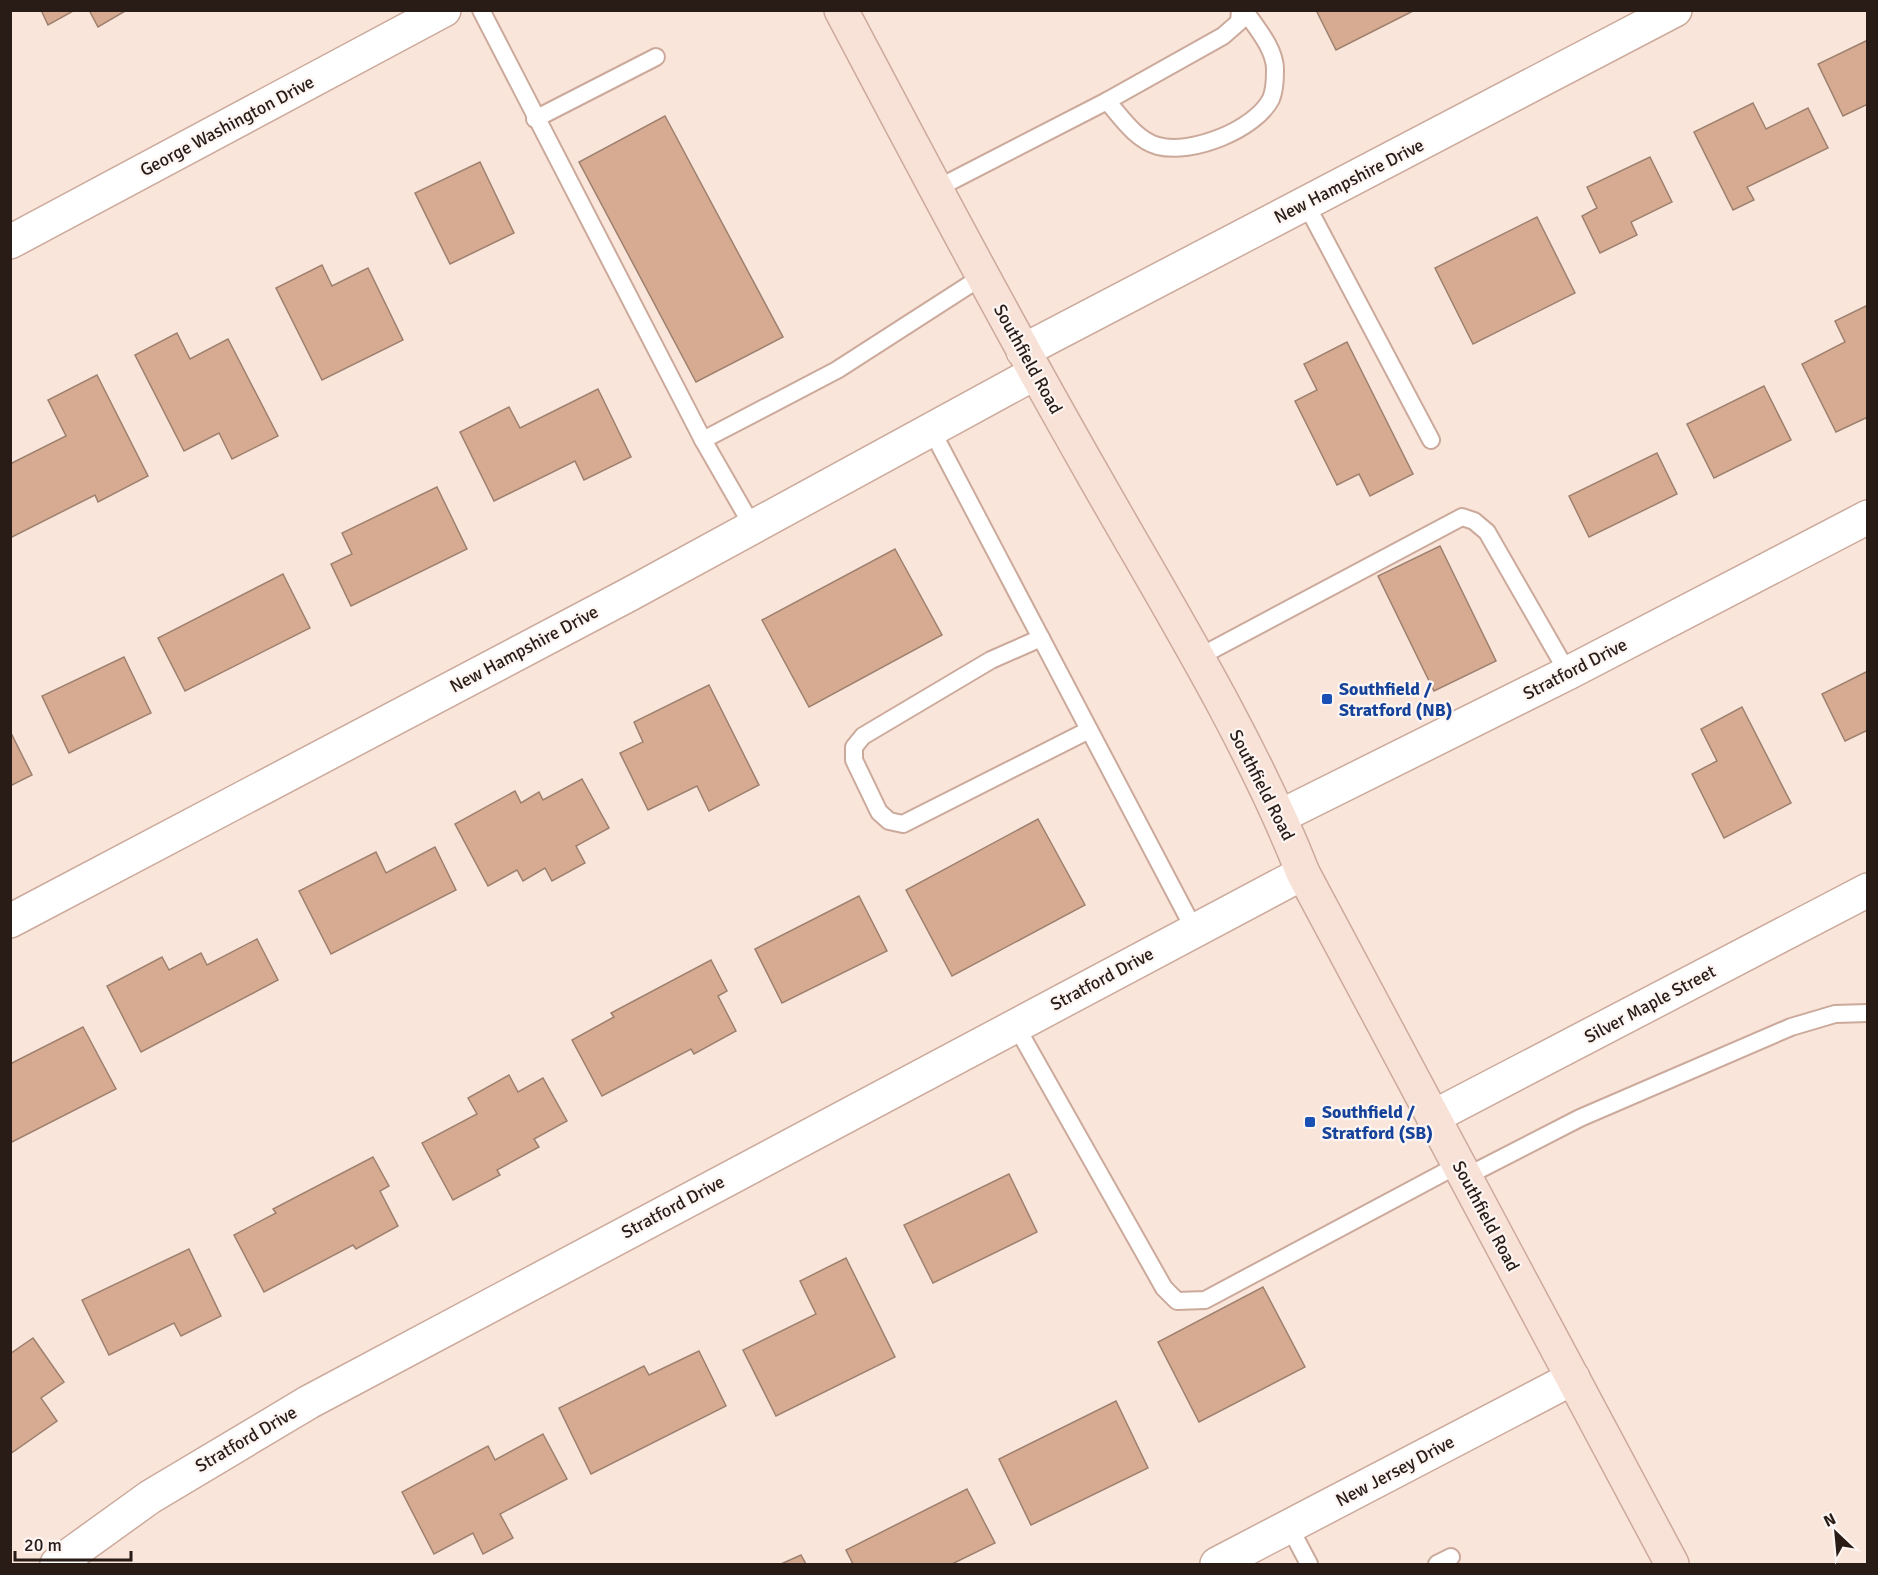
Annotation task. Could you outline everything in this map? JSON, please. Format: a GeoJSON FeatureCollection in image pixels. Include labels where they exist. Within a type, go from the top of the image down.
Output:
{"type":"FeatureCollection","features":[{"type":"Feature","properties":{"kind":"main road","name":"Southfield Road"},"geometry":{"type":"LineString","coordinates":[[841,10],[1029,362],[1197,658],[1281,816],[1303,873],[1672,1564]]}},
{"type":"Feature","properties":{"kind":"street","name":"George Washington Drive"},"geometry":{"type":"LineString","coordinates":[[10,242],[444,10]]}},
{"type":"Feature","properties":{"kind":"street","name":"New Hampshire Drive"},"geometry":{"type":"LineString","coordinates":[[10,921],[753,527],[931,429],[1029,362],[1306,204],[1675,10]]}},
{"type":"Feature","properties":{"kind":"street","name":"Stratford Drive"},"geometry":{"type":"LineString","coordinates":[[1281,816],[1568,673],[1868,517]]}},
{"type":"Feature","properties":{"kind":"street","name":"Stratford Drive"},"geometry":{"type":"LineString","coordinates":[[57,1564],[150,1497],[257,1431],[1194,929],[1303,873]]}},
{"type":"Feature","properties":{"kind":"street","name":"Silver Maple Street"},"geometry":{"type":"LineString","coordinates":[[1433,1117],[1868,890]]}},
{"type":"Feature","properties":{"kind":"street","name":"New Jersey Drive"},"geometry":{"type":"LineString","coordinates":[[1216,1564],[1573,1378]]}},
{"type":"Feature","properties":{"kind":"lane"},"geometry":{"type":"LineString","coordinates":[[481,10],[703,440],[753,527]]}},
{"type":"Feature","properties":{"kind":"lane"},"geometry":{"type":"LineString","coordinates":[[936,189],[1107,101],[1223,36],[1239,22],[1240,10]]}},
{"type":"Feature","properties":{"kind":"lane"},"geometry":{"type":"LineString","coordinates":[[1107,101],[1131,130],[1157,146],[1185,148],[1217,140],[1245,126],[1271,98],[1276,69],[1265,41],[1245,10]]}},
{"type":"Feature","properties":{"kind":"lane"},"geometry":{"type":"LineString","coordinates":[[536,119],[656,57]]}},
{"type":"Feature","properties":{"kind":"lane"},"geometry":{"type":"LineString","coordinates":[[1306,204],[1431,440]]}},
{"type":"Feature","properties":{"kind":"lane"},"geometry":{"type":"LineString","coordinates":[[703,440],[837,370],[983,276]]}},
{"type":"Feature","properties":{"kind":"lane"},"geometry":{"type":"LineString","coordinates":[[931,429],[1194,929]]}},
{"type":"Feature","properties":{"kind":"lane"},"geometry":{"type":"LineString","coordinates":[[1197,658],[1462,517],[1474,521],[1487,532],[1568,673]]}},
{"type":"Feature","properties":{"kind":"lane"},"geometry":{"type":"LineString","coordinates":[[1041,638],[991,660],[863,736],[854,747],[854,760],[879,812],[889,820],[903,824],[1089,730]]}},
{"type":"Feature","properties":{"kind":"lane"},"geometry":{"type":"LineString","coordinates":[[1016,1026],[1164,1288],[1177,1301],[1205,1300],[1462,1171],[1791,1027],[1835,1014],[1868,1013]]}},
{"type":"Feature","properties":{"kind":"lane"},"geometry":{"type":"LineString","coordinates":[[1289,1526],[1309,1564]]}},
{"type":"Feature","properties":{"kind":"building"},"geometry":{"type":"Polygon","coordinates":[[[41,10],[75,10],[48,25],[41,10]]]}},
{"type":"Feature","properties":{"kind":"building"},"geometry":{"type":"Polygon","coordinates":[[[89,10],[127,10],[98,27],[89,10]]]}},
{"type":"Feature","properties":{"kind":"building"},"geometry":{"type":"Polygon","coordinates":[[[1316,10],[1415,10],[1336,50],[1316,10]]]}},
{"type":"Feature","properties":{"kind":"building"},"geometry":{"type":"Polygon","coordinates":[[[1868,40],[1868,104],[1843,116],[1818,64],[1868,40]]]}},
{"type":"Feature","properties":{"kind":"building"},"geometry":{"type":"Polygon","coordinates":[[[1753,103],[1766,129],[1808,108],[1828,148],[1747,187],[1754,200],[1733,210],[1694,132],[1753,103]]]}},
{"type":"Feature","properties":{"kind":"building"},"geometry":{"type":"Polygon","coordinates":[[[665,116],[783,337],[696,382],[579,162],[665,116]]]}},
{"type":"Feature","properties":{"kind":"building"},"geometry":{"type":"Polygon","coordinates":[[[1650,157],[1672,202],[1631,222],[1637,235],[1600,253],[1582,216],[1597,208],[1587,187],[1650,157]]]}},
{"type":"Feature","properties":{"kind":"building"},"geometry":{"type":"Polygon","coordinates":[[[480,162],[514,233],[450,264],[415,193],[480,162]]]}},
{"type":"Feature","properties":{"kind":"building"},"geometry":{"type":"Polygon","coordinates":[[[1537,217],[1575,293],[1473,344],[1435,268],[1537,217]]]}},
{"type":"Feature","properties":{"kind":"building"},"geometry":{"type":"Polygon","coordinates":[[[322,265],[332,286],[368,268],[403,340],[322,380],[276,288],[322,265]]]}},
{"type":"Feature","properties":{"kind":"building"},"geometry":{"type":"Polygon","coordinates":[[[1868,305],[1868,417],[1836,432],[1802,364],[1845,342],[1835,321],[1868,305]]]}},
{"type":"Feature","properties":{"kind":"building"},"geometry":{"type":"Polygon","coordinates":[[[177,333],[190,359],[228,339],[278,436],[232,459],[219,433],[184,451],[135,355],[177,333]]]}},
{"type":"Feature","properties":{"kind":"building"},"geometry":{"type":"Polygon","coordinates":[[[1347,342],[1413,474],[1370,496],[1359,474],[1337,485],[1295,401],[1317,390],[1304,364],[1347,342]]]}},
{"type":"Feature","properties":{"kind":"building"},"geometry":{"type":"Polygon","coordinates":[[[97,375],[148,476],[98,502],[95,495],[10,538],[10,464],[66,436],[48,400],[97,375]]]}},
{"type":"Feature","properties":{"kind":"building"},"geometry":{"type":"Polygon","coordinates":[[[1764,386],[1791,440],[1714,478],[1687,424],[1764,386]]]}},
{"type":"Feature","properties":{"kind":"building"},"geometry":{"type":"Polygon","coordinates":[[[598,389],[631,457],[584,480],[575,461],[494,501],[460,432],[509,407],[520,428],[598,389]]]}},
{"type":"Feature","properties":{"kind":"building"},"geometry":{"type":"Polygon","coordinates":[[[1657,453],[1677,494],[1589,537],[1569,496],[1657,453]]]}},
{"type":"Feature","properties":{"kind":"building"},"geometry":{"type":"Polygon","coordinates":[[[437,487],[467,549],[351,606],[331,564],[352,554],[342,533],[437,487]]]}},
{"type":"Feature","properties":{"kind":"building"},"geometry":{"type":"Polygon","coordinates":[[[1440,546],[1496,661],[1434,691],[1378,576],[1440,546]]]}},
{"type":"Feature","properties":{"kind":"building"},"geometry":{"type":"Polygon","coordinates":[[[895,549],[942,635],[809,707],[762,620],[895,549]]]}},
{"type":"Feature","properties":{"kind":"building"},"geometry":{"type":"Polygon","coordinates":[[[283,574],[310,628],[185,691],[158,638],[283,574]]]}},
{"type":"Feature","properties":{"kind":"building"},"geometry":{"type":"Polygon","coordinates":[[[124,657],[151,713],[69,753],[42,696],[124,657]]]}},
{"type":"Feature","properties":{"kind":"building"},"geometry":{"type":"Polygon","coordinates":[[[1868,671],[1868,730],[1845,741],[1822,694],[1868,671]]]}},
{"type":"Feature","properties":{"kind":"building"},"geometry":{"type":"Polygon","coordinates":[[[709,685],[759,785],[709,811],[697,786],[648,810],[620,753],[643,742],[634,722],[709,685]]]}},
{"type":"Feature","properties":{"kind":"building"},"geometry":{"type":"Polygon","coordinates":[[[1742,707],[1791,803],[1724,838],[1692,774],[1717,761],[1701,729],[1742,707]]]}},
{"type":"Feature","properties":{"kind":"building"},"geometry":{"type":"Polygon","coordinates":[[[10,731],[32,775],[10,786],[10,731]]]}},
{"type":"Feature","properties":{"kind":"building"},"geometry":{"type":"Polygon","coordinates":[[[582,779],[609,828],[576,846],[585,863],[552,881],[545,868],[523,881],[517,870],[488,886],[455,824],[515,791],[521,803],[539,792],[543,800],[582,779]]]}},
{"type":"Feature","properties":{"kind":"building"},"geometry":{"type":"Polygon","coordinates":[[[1038,819],[1085,905],[952,976],[906,890],[1038,819]]]}},
{"type":"Feature","properties":{"kind":"building"},"geometry":{"type":"Polygon","coordinates":[[[435,847],[456,890],[331,954],[299,891],[376,852],[386,873],[435,847]]]}},
{"type":"Feature","properties":{"kind":"building"},"geometry":{"type":"Polygon","coordinates":[[[859,896],[887,951],[782,1003],[755,949],[859,896]]]}},
{"type":"Feature","properties":{"kind":"building"},"geometry":{"type":"Polygon","coordinates":[[[257,939],[278,980],[141,1052],[107,986],[162,957],[169,970],[201,953],[207,965],[257,939]]]}},
{"type":"Feature","properties":{"kind":"building"},"geometry":{"type":"Polygon","coordinates":[[[711,960],[727,991],[718,996],[736,1031],[694,1054],[691,1049],[602,1096],[572,1040],[614,1017],[611,1013],[711,960]]]}},
{"type":"Feature","properties":{"kind":"building"},"geometry":{"type":"Polygon","coordinates":[[[83,1027],[116,1089],[10,1143],[10,1064],[83,1027]]]}},
{"type":"Feature","properties":{"kind":"building"},"geometry":{"type":"Polygon","coordinates":[[[509,1075],[518,1092],[543,1078],[567,1121],[534,1139],[539,1147],[497,1170],[500,1175],[453,1200],[422,1143],[477,1114],[468,1098],[509,1075]]]}},
{"type":"Feature","properties":{"kind":"building"},"geometry":{"type":"Polygon","coordinates":[[[373,1157],[389,1186],[380,1191],[398,1226],[356,1249],[353,1245],[264,1292],[234,1235],[276,1213],[273,1209],[373,1157]]]}},
{"type":"Feature","properties":{"kind":"building"},"geometry":{"type":"Polygon","coordinates":[[[1009,1174],[1037,1232],[933,1283],[904,1225],[1009,1174]]]}},
{"type":"Feature","properties":{"kind":"building"},"geometry":{"type":"Polygon","coordinates":[[[189,1249],[221,1316],[181,1336],[174,1323],[109,1355],[82,1300],[189,1249]]]}},
{"type":"Feature","properties":{"kind":"building"},"geometry":{"type":"Polygon","coordinates":[[[846,1258],[895,1357],[776,1416],[743,1350],[816,1314],[800,1281],[846,1258]]]}},
{"type":"Feature","properties":{"kind":"building"},"geometry":{"type":"Polygon","coordinates":[[[1263,1287],[1305,1367],[1199,1422],[1158,1342],[1263,1287]]]}},
{"type":"Feature","properties":{"kind":"building"},"geometry":{"type":"Polygon","coordinates":[[[33,1338],[64,1382],[41,1398],[57,1421],[10,1454],[10,1354],[33,1338]]]}},
{"type":"Feature","properties":{"kind":"building"},"geometry":{"type":"Polygon","coordinates":[[[699,1351],[726,1406],[591,1474],[559,1408],[644,1366],[649,1375],[699,1351]]]}},
{"type":"Feature","properties":{"kind":"building"},"geometry":{"type":"Polygon","coordinates":[[[1116,1401],[1148,1468],[1031,1525],[999,1459],[1116,1401]]]}},
{"type":"Feature","properties":{"kind":"building"},"geometry":{"type":"Polygon","coordinates":[[[543,1434],[567,1479],[500,1514],[513,1538],[483,1554],[473,1533],[434,1554],[402,1492],[488,1446],[495,1460],[543,1434]]]}},
{"type":"Feature","properties":{"kind":"building"},"geometry":{"type":"Polygon","coordinates":[[[967,1489],[995,1543],[952,1564],[853,1564],[846,1550],[967,1489]]]}},
{"type":"Feature","properties":{"kind":"building"},"geometry":{"type":"Polygon","coordinates":[[[801,1555],[806,1564],[781,1564],[801,1555]]]}},
{"type":"Feature","properties":{"kind":"place","name":"Southfield / Stratford (NB)"},"geometry":{"type":"Point","coordinates":[1327,699]}},
{"type":"Feature","properties":{"kind":"place","name":"Southfield / Stratford (SB)"},"geometry":{"type":"Point","coordinates":[1310,1122]}}]}
